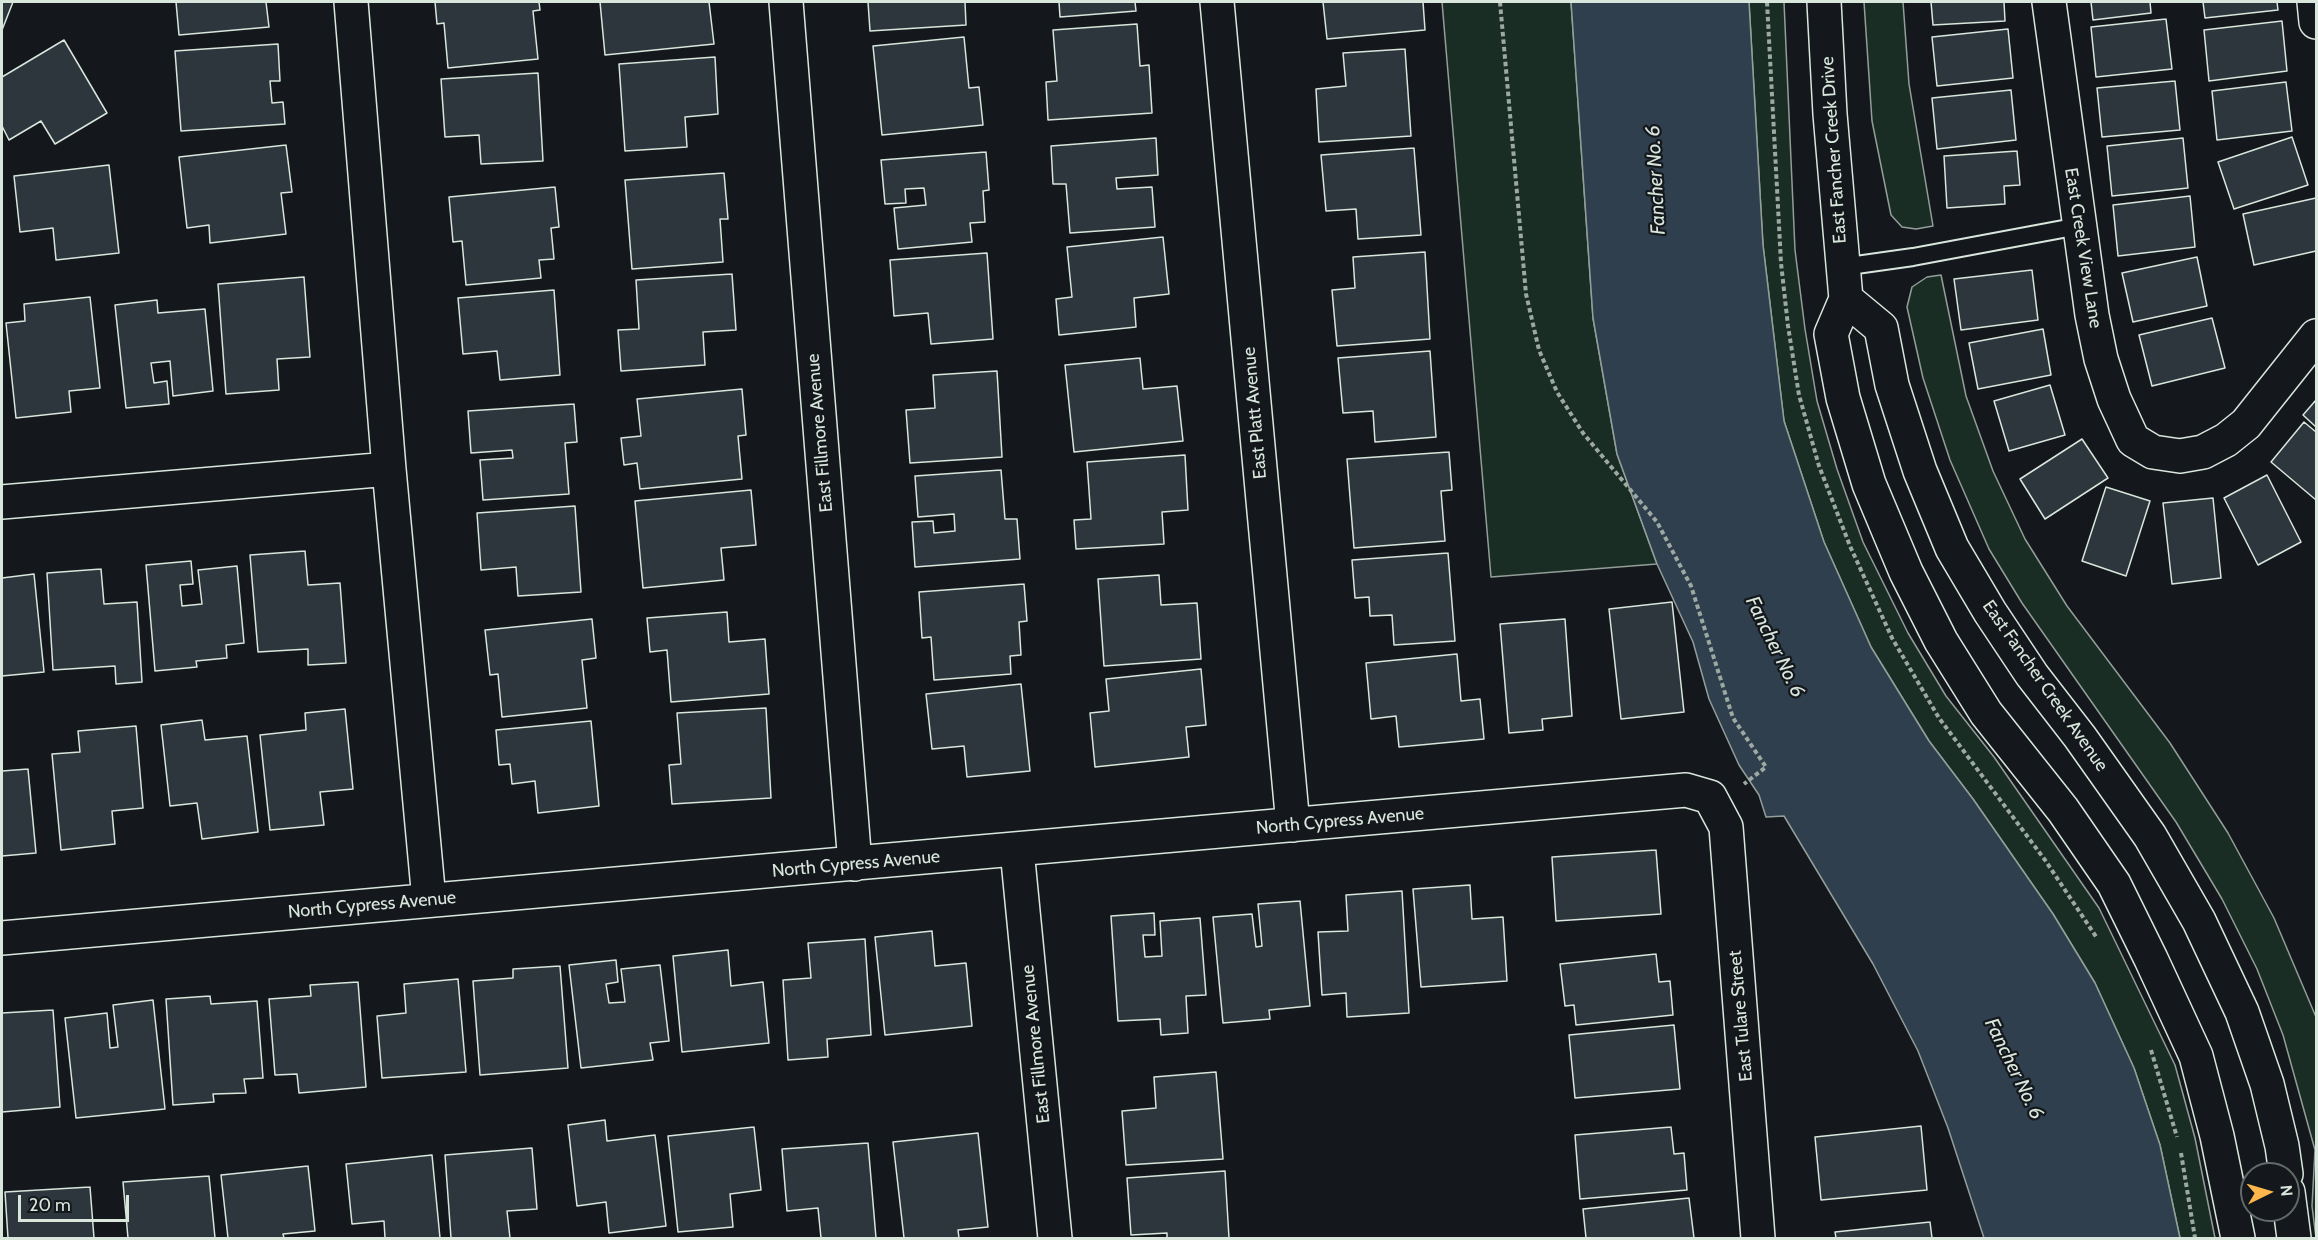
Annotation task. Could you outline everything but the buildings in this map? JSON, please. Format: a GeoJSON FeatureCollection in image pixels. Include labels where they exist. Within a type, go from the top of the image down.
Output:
{"type":"FeatureCollection","features":[{"type":"Feature","properties":{"kind":"street"},"geometry":{"type":"LineString","coordinates":[[351,2],[389,469],[429,900]]}},
{"type":"Feature","properties":{"kind":"street","name":"East Fillmore Avenue"},"geometry":{"type":"LineString","coordinates":[[786,2],[855,864]]}},
{"type":"Feature","properties":{"kind":"street","name":"East Platt Avenue"},"geometry":{"type":"LineString","coordinates":[[1217,2],[1293,825]]}},
{"type":"Feature","properties":{"kind":"street","name":"East Fancher Creek Drive"},"geometry":{"type":"LineString","coordinates":[[1824,2],[1830,114],[1846,299]]}},
{"type":"Feature","properties":{"kind":"street","name":"East Creek View Lane"},"geometry":{"type":"LineString","coordinates":[[2049,2],[2092,315],[2101,359],[2114,399],[2133,440],[2153,452],[2180,456],[2203,452],[2226,440],[2246,424],[2316,336]]}},
{"type":"Feature","properties":{"kind":"street"},"geometry":{"type":"LineString","coordinates":[[2314,2],[2316,22]]}},
{"type":"Feature","properties":{"kind":"street"},"geometry":{"type":"LineString","coordinates":[[1846,299],[1831,334],[1843,398],[1869,484],[1906,572],[1941,641],[1986,713],[2063,810],[2114,884],[2196,1056],[2217,1136],[2238,1239]]}},
{"type":"Feature","properties":{"kind":"street","name":"East Fancher Creek Avenue"},"geometry":{"type":"LineString","coordinates":[[1846,299],[1881,328],[1892,385],[1920,471],[1952,548],[1990,612],[2032,675],[2080,737],[2150,836],[2199,921],[2242,1012],[2267,1084],[2284,1162]]}},
{"type":"Feature","properties":{"kind":"street"},"geometry":{"type":"LineString","coordinates":[[2,502],[389,469]]}},
{"type":"Feature","properties":{"kind":"street","name":"North Cypress Avenue"},"geometry":{"type":"LineString","coordinates":[[2,938],[1686,790],[1710,797]]}},
{"type":"Feature","properties":{"kind":"street","name":"East Tulare Street"},"geometry":{"type":"LineString","coordinates":[[1710,797],[1725,826],[1758,1239]]}},
{"type":"Feature","properties":{"kind":"street","name":"East Fillmore Avenue"},"geometry":{"type":"LineString","coordinates":[[1017,850],[1054,1239]]}},
{"type":"Feature","properties":{"kind":"street"},"geometry":{"type":"LineString","coordinates":[[2292,1222],[2294,1239]]}},
{"type":"Feature","properties":{"kind":"lane"},"geometry":{"type":"LineString","coordinates":[[1842,267],[2079,226]]}},
{"type":"Feature","properties":{"kind":"path"},"geometry":{"type":"LineString","coordinates":[[1500,2],[1526,294],[1539,350],[1557,392],[1583,433],[1657,522],[1691,586],[1733,718],[1766,767],[1741,787]]}},
{"type":"Feature","properties":{"kind":"green space"},"geometry":{"type":"Polygon","coordinates":[[[1442,2],[1571,2],[1593,318],[1617,454],[1657,564],[1491,577],[1442,2]]]}},
{"type":"Feature","properties":{"kind":"green space"},"geometry":{"type":"Polygon","coordinates":[[[1749,2],[1784,2],[1795,250],[1805,329],[1817,401],[1837,469],[1863,542],[1908,633],[1946,696],[1994,757],[2099,908],[2175,1065],[2195,1138],[2215,1238],[2180,1238],[2160,1145],[2134,1068],[2095,983],[2053,914],[1973,799],[1929,741],[1871,647],[1824,542],[1784,421],[1763,245],[1749,2]]]}},
{"type":"Feature","properties":{"kind":"green space"},"geometry":{"type":"Polygon","coordinates":[[[1864,2],[1903,2],[1909,84],[1933,226],[1916,229],[1902,227],[1891,215],[1872,121],[1864,2]]]}},
{"type":"Feature","properties":{"kind":"green space"},"geometry":{"type":"Polygon","coordinates":[[[1941,275],[1966,396],[1993,471],[2025,539],[2067,606],[2170,743],[2228,833],[2274,918],[2316,1017],[2316,1238],[2312,1206],[2315,1150],[2283,1035],[2257,969],[2222,899],[2176,822],[2022,603],[1989,549],[1950,460],[1923,378],[1907,307],[1912,287],[1927,277],[1941,275]]]}},
{"type":"Feature","properties":{"kind":"water","name":"Fancher No. 6"},"geometry":{"type":"Polygon","coordinates":[[[1571,2],[1749,2],[1763,245],[1784,421],[1824,542],[1871,647],[1929,741],[1973,799],[2053,914],[2095,983],[2134,1068],[2160,1145],[2180,1238],[1984,1238],[1948,1128],[1918,1051],[1873,964],[1784,816],[1766,817],[1759,795],[1739,765],[1709,699],[1693,642],[1657,564],[1617,454],[1593,318],[1571,2]]]}}]}
